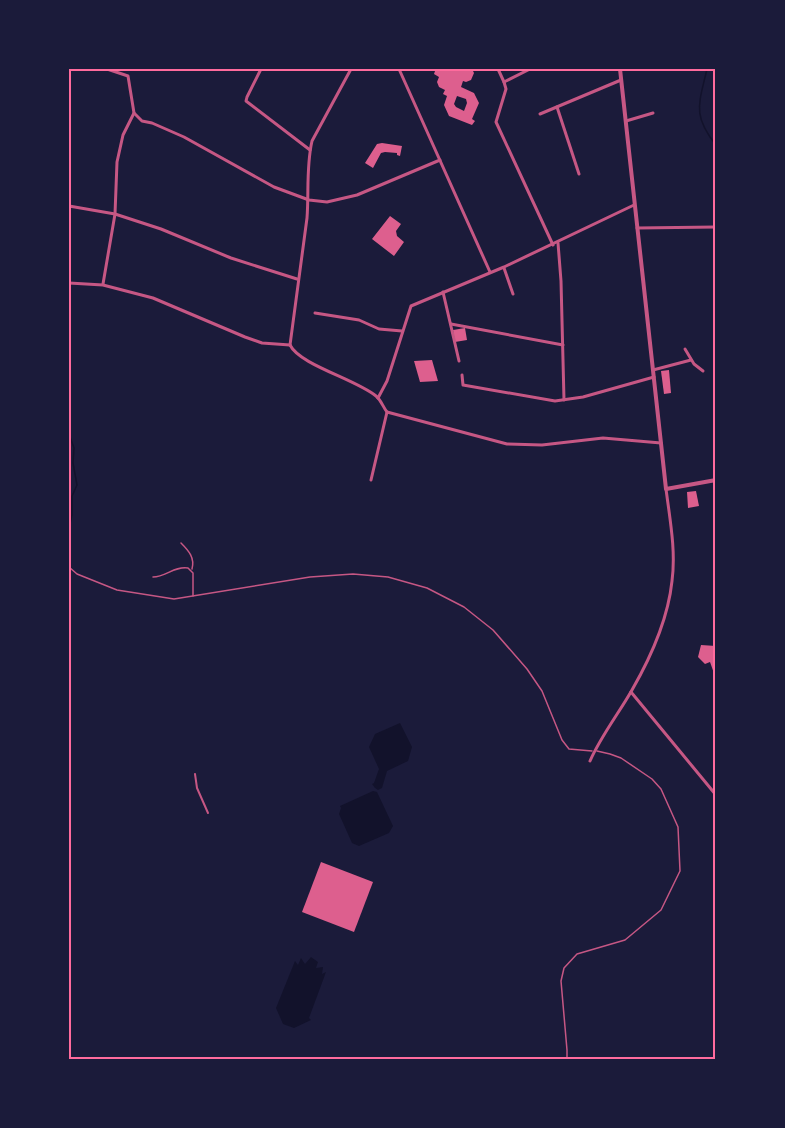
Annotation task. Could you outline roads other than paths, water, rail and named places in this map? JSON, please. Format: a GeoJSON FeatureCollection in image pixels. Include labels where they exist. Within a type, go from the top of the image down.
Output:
{"type":"FeatureCollection","features":[{"type":"Feature","properties":{"kind":"street"},"geometry":{"type":"LineString","coordinates":[[103,285],[115,214],[117,162],[123,135],[134,113],[128,76],[107,69]]}},
{"type":"Feature","properties":{"kind":"street"},"geometry":{"type":"LineString","coordinates":[[261,69],[246,102],[310,150]]}},
{"type":"Feature","properties":{"kind":"street"},"geometry":{"type":"LineString","coordinates":[[351,69],[312,141],[310,150],[307,180],[309,200],[290,345],[298,357],[357,385],[378,398],[387,412],[491,441],[542,445],[603,438],[661,443]]}},
{"type":"Feature","properties":{"kind":"street"},"geometry":{"type":"LineString","coordinates":[[399,69],[490,272]]}},
{"type":"Feature","properties":{"kind":"street"},"geometry":{"type":"LineString","coordinates":[[498,69],[506,91],[496,122],[553,245]]}},
{"type":"Feature","properties":{"kind":"street"},"geometry":{"type":"LineString","coordinates":[[504,82],[530,69]]}},
{"type":"Feature","properties":{"kind":"street"},"geometry":{"type":"LineString","coordinates":[[590,761],[649,657],[659,633],[672,582],[673,546],[620,69]]}},
{"type":"Feature","properties":{"kind":"street"},"geometry":{"type":"LineString","coordinates":[[540,114],[621,80]]}},
{"type":"Feature","properties":{"kind":"street"},"geometry":{"type":"LineString","coordinates":[[557,107],[579,174]]}},
{"type":"Feature","properties":{"kind":"street"},"geometry":{"type":"LineString","coordinates":[[626,121],[653,112]]}},
{"type":"Feature","properties":{"kind":"street"},"geometry":{"type":"LineString","coordinates":[[134,113],[142,121],[184,137],[274,187],[309,200],[327,202],[357,195],[440,160]]}},
{"type":"Feature","properties":{"kind":"street"},"geometry":{"type":"LineString","coordinates":[[378,398],[387,381],[411,306],[558,243],[635,204]]}},
{"type":"Feature","properties":{"kind":"street"},"geometry":{"type":"LineString","coordinates":[[69,206],[115,214],[161,229],[231,258],[297,279]]}},
{"type":"Feature","properties":{"kind":"street"},"geometry":{"type":"LineString","coordinates":[[637,228],[716,227]]}},
{"type":"Feature","properties":{"kind":"street"},"geometry":{"type":"LineString","coordinates":[[558,243],[564,400]]}},
{"type":"Feature","properties":{"kind":"street"},"geometry":{"type":"LineString","coordinates":[[504,267],[513,294]]}},
{"type":"Feature","properties":{"kind":"street"},"geometry":{"type":"LineString","coordinates":[[69,283],[103,285],[153,298],[245,337],[271,344],[290,345]]}},
{"type":"Feature","properties":{"kind":"street"},"geometry":{"type":"LineString","coordinates":[[443,292],[459,361]]}},
{"type":"Feature","properties":{"kind":"street"},"geometry":{"type":"LineString","coordinates":[[315,313],[359,320],[379,328],[402,331]]}},
{"type":"Feature","properties":{"kind":"street"},"geometry":{"type":"LineString","coordinates":[[451,324],[563,345]]}},
{"type":"Feature","properties":{"kind":"street"},"geometry":{"type":"LineString","coordinates":[[685,350],[691,360],[703,371]]}},
{"type":"Feature","properties":{"kind":"street"},"geometry":{"type":"LineString","coordinates":[[653,370],[691,360]]}},
{"type":"Feature","properties":{"kind":"street"},"geometry":{"type":"LineString","coordinates":[[462,375],[463,385],[555,401],[583,397],[654,377]]}},
{"type":"Feature","properties":{"kind":"street"},"geometry":{"type":"LineString","coordinates":[[371,480],[387,412]]}},
{"type":"Feature","properties":{"kind":"street"},"geometry":{"type":"LineString","coordinates":[[666,489],[716,480]]}},
{"type":"Feature","properties":{"kind":"street"},"geometry":{"type":"LineString","coordinates":[[631,692],[716,795]]}},
{"type":"Feature","properties":{"kind":"street"},"geometry":{"type":"LineString","coordinates":[[195,774],[197,789],[208,813]]}},
{"type":"Feature","properties":{"kind":"lane"},"geometry":{"type":"LineString","coordinates":[[182,543],[192,557],[193,596]]}},
{"type":"Feature","properties":{"kind":"lane"},"geometry":{"type":"LineString","coordinates":[[69,567],[77,574],[117,590],[174,599],[310,578],[353,574],[388,577],[427,588],[464,608],[493,630],[542,691],[562,740],[569,749],[602,751],[621,758],[652,779],[662,789],[678,827],[680,871],[661,910],[625,940],[577,954],[564,968],[561,981],[567,1059]]}},
{"type":"Feature","properties":{"kind":"lane"},"geometry":{"type":"LineString","coordinates":[[153,577],[159,577],[182,567],[191,570]]}},
{"type":"Feature","properties":{"kind":"waterway"},"geometry":{"type":"LineString","coordinates":[[707,69],[700,101],[700,117],[708,135],[716,145]]}},
{"type":"Feature","properties":{"kind":"waterway"},"geometry":{"type":"LineString","coordinates":[[69,434],[74,448],[73,463],[77,485],[72,496],[69,528]]}}]}
